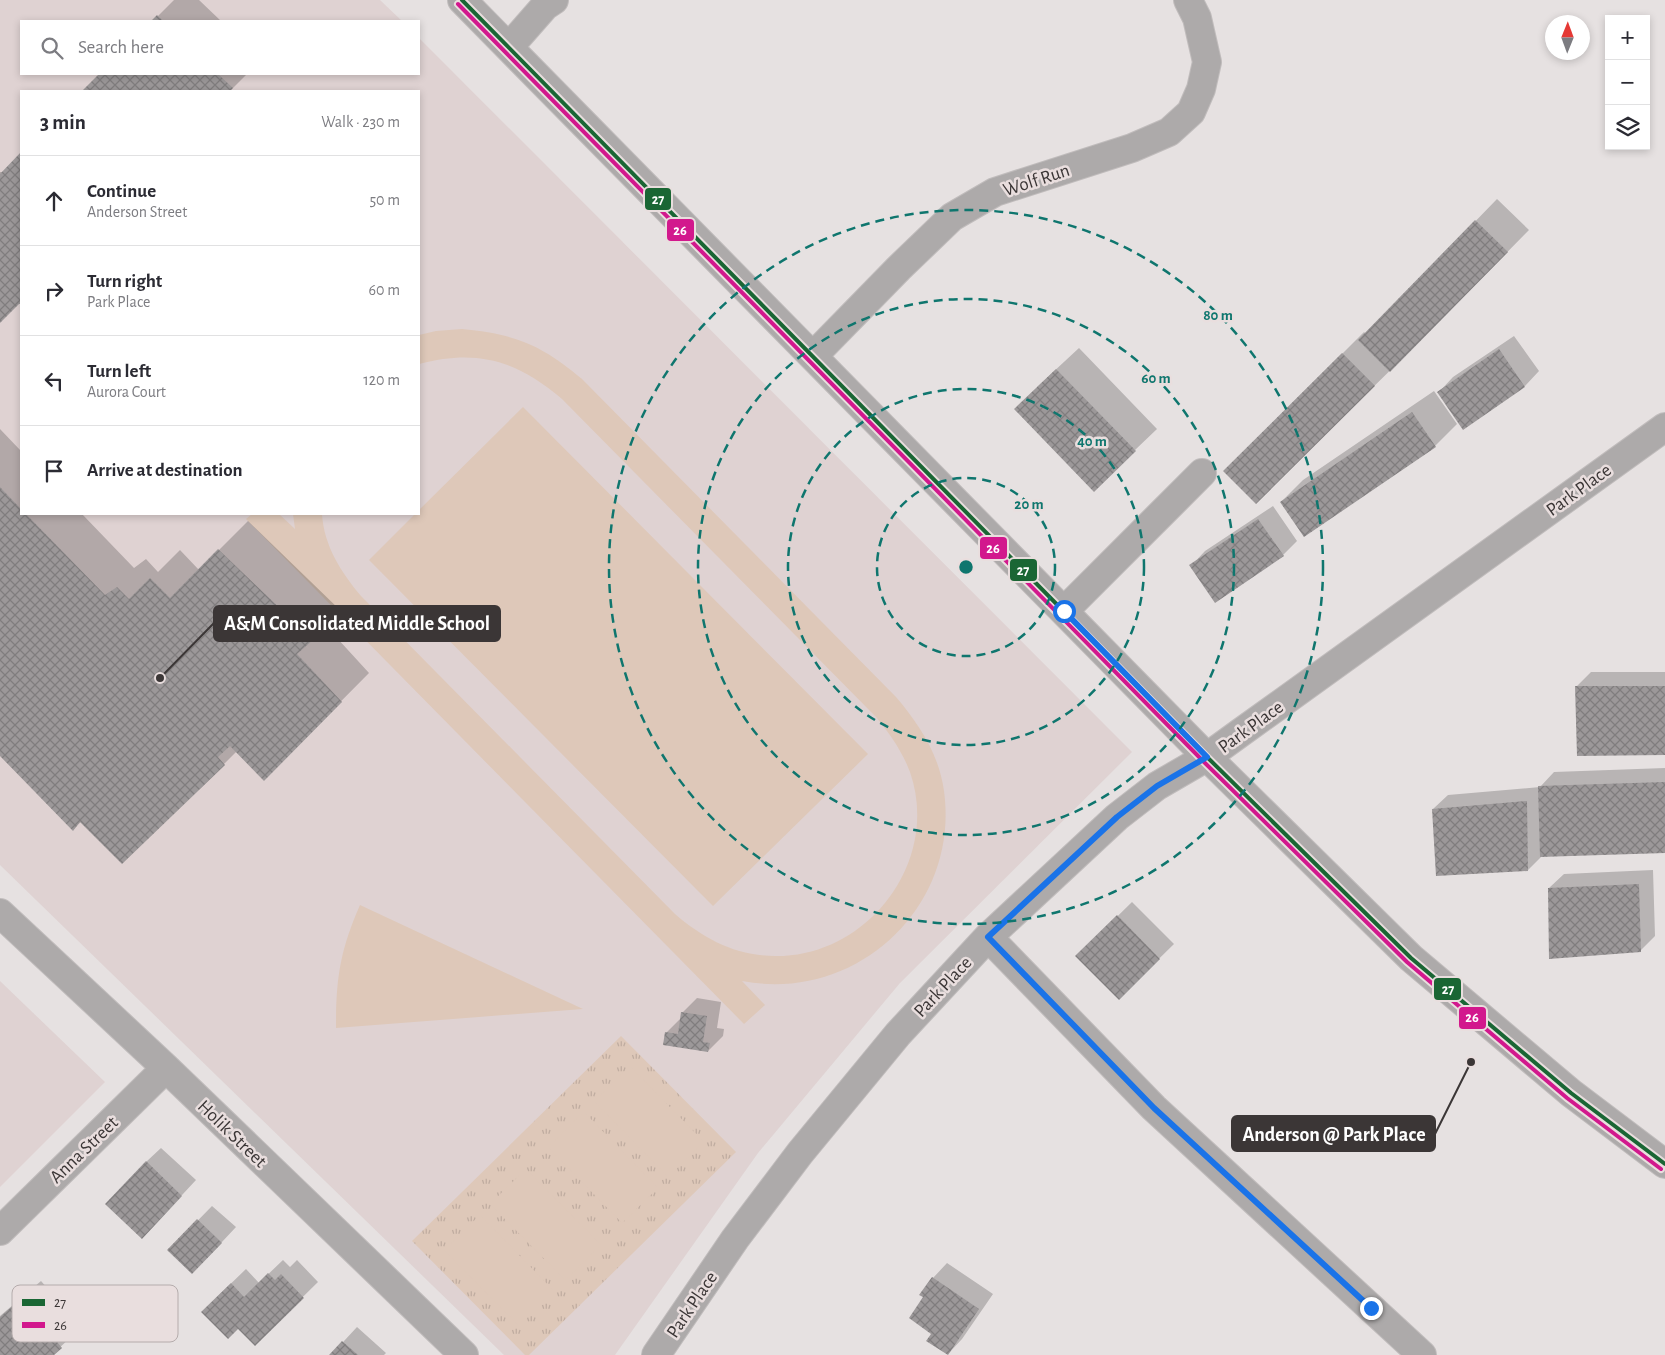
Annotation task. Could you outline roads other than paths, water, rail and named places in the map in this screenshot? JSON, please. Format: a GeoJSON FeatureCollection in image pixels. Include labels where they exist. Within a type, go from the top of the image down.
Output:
{"type":"FeatureCollection","features":[{"type":"Feature","properties":{"kind":"street"},"geometry":{"type":"LineString","coordinates":[[462,0],[1207,757],[1411,958],[1571,1093],[1665,1164]]}},
{"type":"Feature","properties":{"kind":"street"},"geometry":{"type":"LineString","coordinates":[[509,47],[545,6],[554,0]]}},
{"type":"Feature","properties":{"kind":"street","name":"Wolf Run"},"geometry":{"type":"LineString","coordinates":[[814,356],[899,268],[952,217],[995,192],[1132,148],[1169,132],[1191,112],[1201,88],[1207,62],[1196,18],[1188,0]]}},
{"type":"Feature","properties":{"kind":"street","name":"Park Place"},"geometry":{"type":"LineString","coordinates":[[656,1355],[735,1239],[800,1153],[898,1034],[988,937],[1117,817],[1157,786],[1207,757],[1665,427]]}},
{"type":"Feature","properties":{"kind":"street"},"geometry":{"type":"LineString","coordinates":[[1064,611],[1202,473]]}},
{"type":"Feature","properties":{"kind":"street","name":"Holik Street"},"geometry":{"type":"LineString","coordinates":[[0,913],[166,1068],[464,1355]]}},
{"type":"Feature","properties":{"kind":"street"},"geometry":{"type":"LineString","coordinates":[[988,937],[1154,1108],[1422,1355]]}},
{"type":"Feature","properties":{"kind":"street","name":"Anna Street"},"geometry":{"type":"LineString","coordinates":[[0,1230],[166,1068]]}},
{"type":"Feature","properties":{"kind":"place","name":"A&M Consolidated Middle School"},"geometry":{"type":"Point","coordinates":[160,678]}},
{"type":"Feature","properties":{"kind":"place","name":"Anderson @ Park Place"},"geometry":{"type":"Point","coordinates":[1471,1062]}}]}
